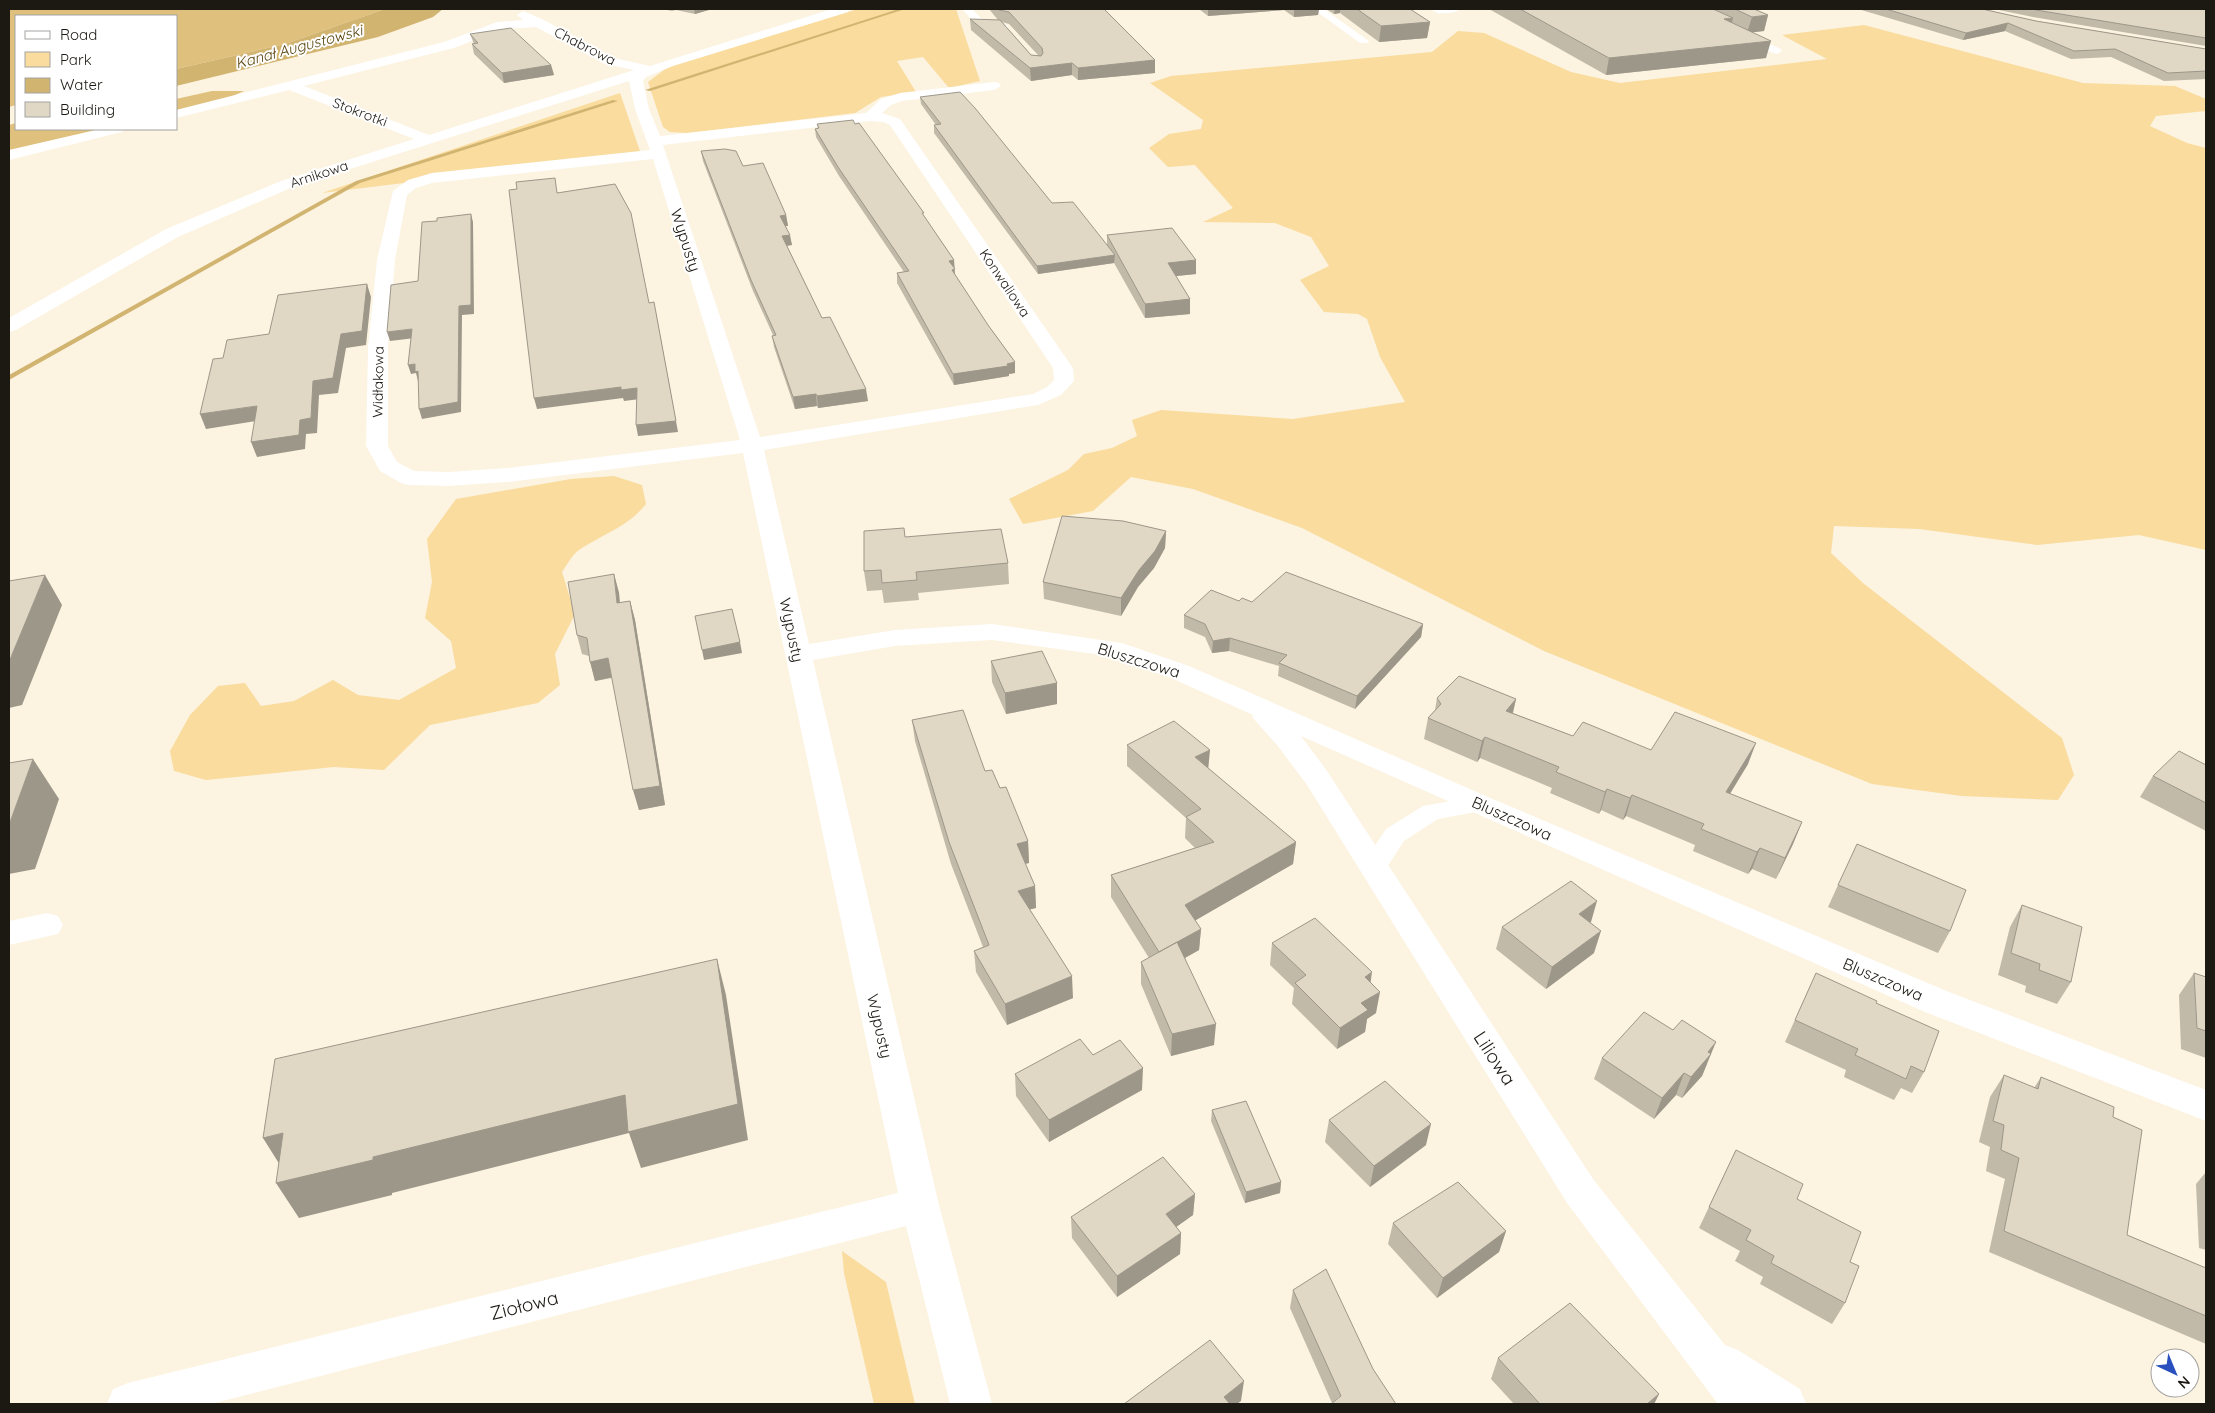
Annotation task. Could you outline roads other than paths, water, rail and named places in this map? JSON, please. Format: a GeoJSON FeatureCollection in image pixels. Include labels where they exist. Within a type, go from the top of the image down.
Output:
{"type":"FeatureCollection","features":[{"type":"Feature","properties":{"kind":"street"},"geometry":{"type":"LineString","coordinates":[[649,70],[844,9]]}},
{"type":"Feature","properties":{"kind":"street","name":"Chabrowa"},"geometry":{"type":"LineString","coordinates":[[523,15],[610,61],[649,70]]}},
{"type":"Feature","properties":{"kind":"street"},"geometry":{"type":"LineString","coordinates":[[178,113],[450,45],[502,25],[540,23]]}},
{"type":"Feature","properties":{"kind":"street","name":"Arnikowa"},"geometry":{"type":"LineString","coordinates":[[9,326],[172,233],[287,184],[649,70]]}},
{"type":"Feature","properties":{"kind":"street","name":"Wypusty"},"geometry":{"type":"LineString","coordinates":[[649,70],[636,81],[642,109],[752,445],[920,1205],[971,1404]]}},
{"type":"Feature","properties":{"kind":"street","name":"Stokrotki"},"geometry":{"type":"LineString","coordinates":[[290,85],[429,140]]}},
{"type":"Feature","properties":{"kind":"street"},"geometry":{"type":"LineString","coordinates":[[870,116],[886,102],[900,97],[994,86]]}},
{"type":"Feature","properties":{"kind":"street","name":"Konwaliowa"},"geometry":{"type":"LineString","coordinates":[[656,148],[870,116],[886,118],[895,122],[1063,368],[1064,381],[1054,391],[1038,399],[752,445]]}},
{"type":"Feature","properties":{"kind":"street"},"geometry":{"type":"LineString","coordinates":[[9,155],[113,130]]}},
{"type":"Feature","properties":{"kind":"street","name":"Widłakowa"},"geometry":{"type":"LineString","coordinates":[[656,148],[432,178],[414,182],[404,188],[399,194],[386,260],[378,347],[377,446],[388,466],[409,478],[449,479],[507,475],[752,445]]}},
{"type":"Feature","properties":{"kind":"street","name":"Bluszczowa"},"geometry":{"type":"LineString","coordinates":[[797,654],[895,638],[992,632],[1113,649],[1180,672],[1478,804],[1937,1002],[2206,1106]]}},
{"type":"Feature","properties":{"kind":"street","name":"Liliowa"},"geometry":{"type":"LineString","coordinates":[[1255,706],[1288,738],[1317,778],[1580,1191],[1709,1356],[1744,1404]]}},
{"type":"Feature","properties":{"kind":"street"},"geometry":{"type":"LineString","coordinates":[[9,933],[47,925]]}},
{"type":"Feature","properties":{"kind":"street","name":"Ziołowa"},"geometry":{"type":"LineString","coordinates":[[128,1404],[920,1205]]}},
{"type":"Feature","properties":{"kind":"street"},"geometry":{"type":"LineString","coordinates":[[1709,1356],[1785,1404]]}},
{"type":"Feature","properties":{"kind":"lane"},"geometry":{"type":"LineString","coordinates":[[968,9],[982,25],[1004,27],[1011,34]]}},
{"type":"Feature","properties":{"kind":"lane"},"geometry":{"type":"LineString","coordinates":[[1318,9],[1364,41]]}},
{"type":"Feature","properties":{"kind":"lane"},"geometry":{"type":"LineString","coordinates":[[1438,10],[1455,9]]}},
{"type":"Feature","properties":{"kind":"lane"},"geometry":{"type":"LineString","coordinates":[[1735,32],[1777,52]]}},
{"type":"Feature","properties":{"kind":"lane"},"geometry":{"type":"LineString","coordinates":[[1373,868],[1395,834],[1432,812],[1478,804]]}},
{"type":"Feature","properties":{"kind":"water","name":"Kanał Augustowski"},"geometry":{"type":"Polygon","coordinates":[[[385,9],[443,9],[433,17],[378,37],[178,86],[178,69],[285,44],[385,9]]]}},
{"type":"Feature","properties":{"kind":"waterway"},"geometry":{"type":"LineString","coordinates":[[648,90],[903,9]]}},
{"type":"Feature","properties":{"kind":"waterway"},"geometry":{"type":"LineString","coordinates":[[9,378],[358,182],[615,101]]}}]}
